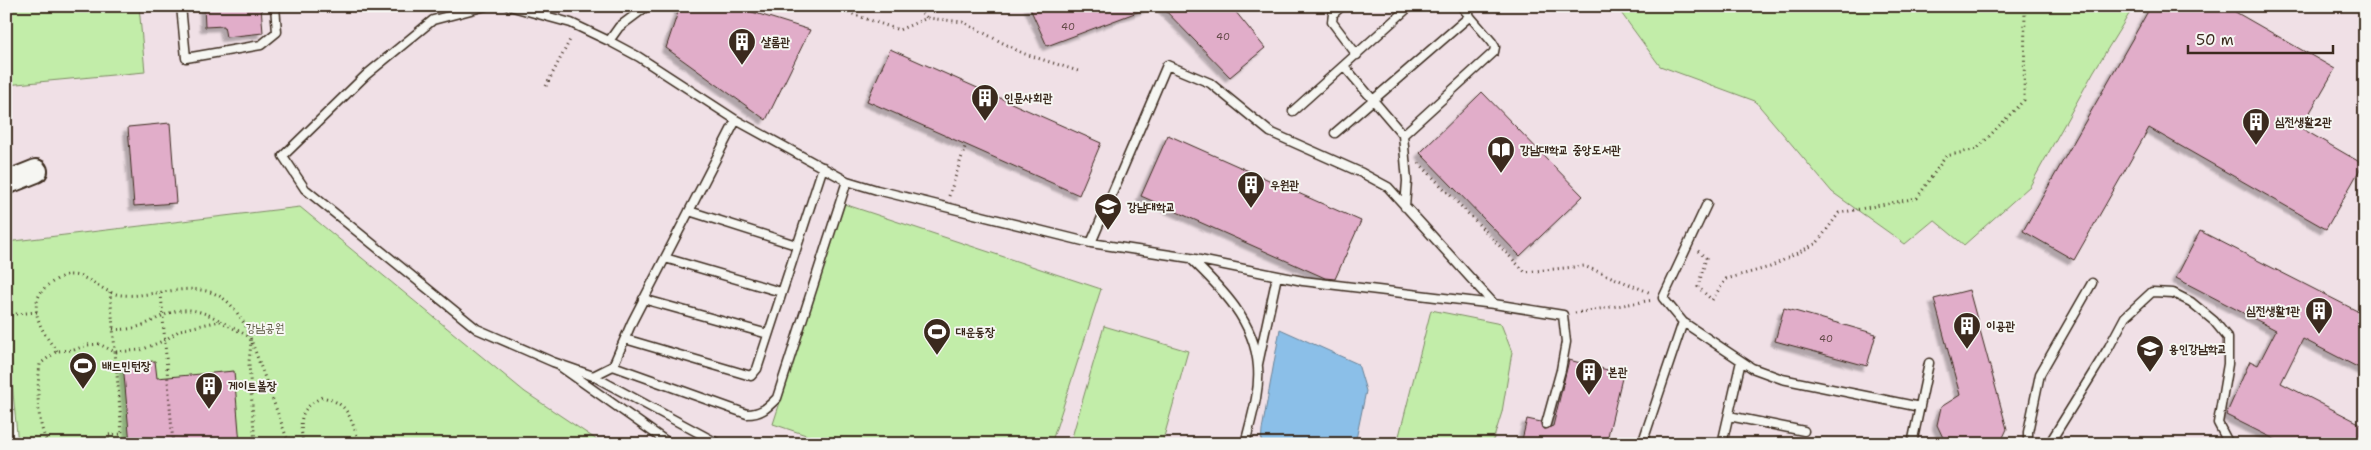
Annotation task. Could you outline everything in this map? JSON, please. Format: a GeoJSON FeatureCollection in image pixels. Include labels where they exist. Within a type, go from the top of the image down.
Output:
{"type":"FeatureCollection","features":[{"type":"Feature","properties":{"kind":"street"},"geometry":{"type":"LineString","coordinates":[[6,165],[36,171],[6,183]]}},
{"type":"Feature","properties":{"kind":"lane"},"geometry":{"type":"LineString","coordinates":[[181,6],[186,58],[261,45],[277,32],[276,6]]}},
{"type":"Feature","properties":{"kind":"lane"},"geometry":{"type":"LineString","coordinates":[[486,6],[433,20],[366,75],[283,156],[304,189],[477,329],[553,362],[592,376],[719,444]]}},
{"type":"Feature","properties":{"kind":"lane"},"geometry":{"type":"LineString","coordinates":[[509,6],[577,26],[609,41],[639,57],[736,120],[847,181],[945,208],[1091,244],[1190,258],[1277,276],[1494,304],[1563,315],[1566,342],[1561,370],[1546,424]]}},
{"type":"Feature","properties":{"kind":"lane"},"geometry":{"type":"LineString","coordinates":[[609,41],[620,27],[647,6]]}},
{"type":"Feature","properties":{"kind":"lane"},"geometry":{"type":"LineString","coordinates":[[1342,6],[1333,14],[1332,22],[1357,55]]}},
{"type":"Feature","properties":{"kind":"lane"},"geometry":{"type":"LineString","coordinates":[[1293,111],[1410,6]]}},
{"type":"Feature","properties":{"kind":"lane"},"geometry":{"type":"LineString","coordinates":[[1403,135],[1494,52],[1495,47],[1492,42],[1460,6]]}},
{"type":"Feature","properties":{"kind":"lane"},"geometry":{"type":"LineString","coordinates":[[1335,133],[1470,16]]}},
{"type":"Feature","properties":{"kind":"lane"},"geometry":{"type":"LineString","coordinates":[[1091,244],[1167,65],[1210,83],[1270,132],[1362,173],[1388,187],[1494,304]]}},
{"type":"Feature","properties":{"kind":"lane"},"geometry":{"type":"LineString","coordinates":[[1344,66],[1403,135],[1407,181],[1406,207]]}},
{"type":"Feature","properties":{"kind":"lane"},"geometry":{"type":"LineString","coordinates":[[592,376],[613,366],[644,299],[736,120]]}},
{"type":"Feature","properties":{"kind":"lane"},"geometry":{"type":"LineString","coordinates":[[625,339],[751,376],[757,369],[822,168]]}},
{"type":"Feature","properties":{"kind":"lane"},"geometry":{"type":"LineString","coordinates":[[613,366],[747,414],[757,414],[767,409],[776,398],[847,181]]}},
{"type":"Feature","properties":{"kind":"lane"},"geometry":{"type":"LineString","coordinates":[[1707,204],[1663,298],[1683,322],[1741,362],[1782,379],[1920,407]]}},
{"type":"Feature","properties":{"kind":"lane"},"geometry":{"type":"LineString","coordinates":[[689,211],[796,245]]}},
{"type":"Feature","properties":{"kind":"lane"},"geometry":{"type":"LineString","coordinates":[[665,258],[781,292]]}},
{"type":"Feature","properties":{"kind":"lane"},"geometry":{"type":"LineString","coordinates":[[1190,258],[1216,283],[1236,308],[1250,338],[1258,367]]}},
{"type":"Feature","properties":{"kind":"lane"},"geometry":{"type":"LineString","coordinates":[[1245,444],[1256,395],[1258,367],[1277,276]]}},
{"type":"Feature","properties":{"kind":"lane"},"geometry":{"type":"LineString","coordinates":[[2028,444],[2028,432],[2040,374],[2092,283]]}},
{"type":"Feature","properties":{"kind":"lane"},"geometry":{"type":"LineString","coordinates":[[2049,444],[2125,317],[2152,292],[2173,293],[2191,302],[2214,321],[2228,338],[2228,364],[2218,424],[2229,444]]}},
{"type":"Feature","properties":{"kind":"lane"},"geometry":{"type":"LineString","coordinates":[[644,299],[768,334]]}},
{"type":"Feature","properties":{"kind":"lane"},"geometry":{"type":"LineString","coordinates":[[1642,444],[1683,322]]}},
{"type":"Feature","properties":{"kind":"lane"},"geometry":{"type":"LineString","coordinates":[[553,362],[670,444]]}},
{"type":"Feature","properties":{"kind":"lane"},"geometry":{"type":"LineString","coordinates":[[1722,444],[1741,362]]}},
{"type":"Feature","properties":{"kind":"lane"},"geometry":{"type":"LineString","coordinates":[[1912,444],[1929,363]]}},
{"type":"Feature","properties":{"kind":"lane"},"geometry":{"type":"LineString","coordinates":[[1729,416],[1804,431]]}},
{"type":"Feature","properties":{"kind":"path"},"geometry":{"type":"LineString","coordinates":[[829,6],[899,30],[927,18],[963,22],[1022,53],[1080,72]]}},
{"type":"Feature","properties":{"kind":"path"},"geometry":{"type":"LineString","coordinates":[[915,6],[927,18]]}},
{"type":"Feature","properties":{"kind":"path"},"geometry":{"type":"LineString","coordinates":[[1689,243],[1706,258],[1698,286],[1712,300],[1726,279],[1770,267],[1817,243],[1840,213],[1917,198],[1946,156],[1977,149],[2024,100],[2025,6]]}},
{"type":"Feature","properties":{"kind":"path"},"geometry":{"type":"LineString","coordinates":[[546,86],[577,26]]}},
{"type":"Feature","properties":{"kind":"path"},"geometry":{"type":"LineString","coordinates":[[945,208],[966,144]]}},
{"type":"Feature","properties":{"kind":"path"},"geometry":{"type":"LineString","coordinates":[[1403,146],[1525,272],[1584,266],[1663,298]]}},
{"type":"Feature","properties":{"kind":"path"},"geometry":{"type":"LineString","coordinates":[[57,351],[39,324],[37,298],[43,289],[54,281],[68,275],[85,278],[110,292],[122,295],[162,293],[188,288],[208,291],[222,298],[238,312],[250,337],[289,444]]}},
{"type":"Feature","properties":{"kind":"path"},"geometry":{"type":"LineString","coordinates":[[109,444],[108,435],[122,434],[110,292]]}},
{"type":"Feature","properties":{"kind":"path"},"geometry":{"type":"LineString","coordinates":[[162,293],[173,444]]}},
{"type":"Feature","properties":{"kind":"path"},"geometry":{"type":"LineString","coordinates":[[1563,315],[1663,298]]}},
{"type":"Feature","properties":{"kind":"path"},"geometry":{"type":"LineString","coordinates":[[113,329],[126,330],[138,327],[163,315],[179,310],[193,309],[250,337]]}},
{"type":"Feature","properties":{"kind":"path"},"geometry":{"type":"LineString","coordinates":[[6,315],[37,312]]}},
{"type":"Feature","properties":{"kind":"path"},"geometry":{"type":"LineString","coordinates":[[48,444],[41,424],[38,379],[40,364],[57,351],[74,350],[87,344],[98,344],[115,352],[141,350],[165,340],[180,330],[220,321]]}},
{"type":"Feature","properties":{"kind":"path"},"geometry":{"type":"LineString","coordinates":[[250,337],[249,362],[256,444]]}},
{"type":"Feature","properties":{"kind":"path"},"geometry":{"type":"LineString","coordinates":[[303,444],[300,420],[308,404],[322,397],[336,400],[348,410],[361,444]]}},
{"type":"Feature","properties":{"kind":"shaded area","name":"강남대학교"},"geometry":{"type":"Polygon","coordinates":[[[6,6],[942,6],[963,11],[972,6],[1616,6],[1660,66],[1755,101],[1832,192],[1905,244],[1934,220],[2094,71],[2134,6],[2365,6],[2365,444],[603,444],[525,392],[300,207],[6,242],[6,6]]]}},
{"type":"Feature","properties":{"kind":"green space"},"geometry":{"type":"Polygon","coordinates":[[[6,6],[139,6],[145,72],[6,85],[6,6]]]}},
{"type":"Feature","properties":{"kind":"green space"},"geometry":{"type":"Polygon","coordinates":[[[1616,6],[2134,6],[2094,71],[2030,186],[1964,245],[1934,220],[1905,244],[1832,192],[1755,101],[1660,66],[1616,6]]]}},
{"type":"Feature","properties":{"kind":"green space","name":"대운동장"},"geometry":{"type":"Polygon","coordinates":[[[844,204],[1101,289],[1051,444],[833,444],[773,424],[844,204]]]}},
{"type":"Feature","properties":{"kind":"green space","name":"강남공원"},"geometry":{"type":"Polygon","coordinates":[[[300,207],[525,392],[603,444],[18,444],[6,321],[6,242],[300,207]]]}},
{"type":"Feature","properties":{"kind":"green space"},"geometry":{"type":"Polygon","coordinates":[[[1431,310],[1501,324],[1512,352],[1502,412],[1492,444],[1397,444],[1431,310]]]}},
{"type":"Feature","properties":{"kind":"green space"},"geometry":{"type":"Polygon","coordinates":[[[1104,326],[1188,351],[1162,444],[1070,444],[1104,326]]]}},
{"type":"Feature","properties":{"kind":"water"},"geometry":{"type":"Polygon","coordinates":[[[1280,329],[1358,364],[1366,391],[1355,444],[1261,444],[1280,329]]]}},
{"type":"Feature","properties":{"kind":"building"},"geometry":{"type":"Polygon","coordinates":[[[204,6],[261,6],[263,33],[226,37],[224,26],[205,27],[204,6]]]}},
{"type":"Feature","properties":{"kind":"building","name":"샬롬관"},"geometry":{"type":"Polygon","coordinates":[[[680,6],[733,6],[810,30],[766,120],[666,48],[680,6]]]}},
{"type":"Feature","properties":{"kind":"building"},"geometry":{"type":"Polygon","coordinates":[[[1029,6],[1147,6],[1148,8],[1047,46],[1029,6]]]}},
{"type":"Feature","properties":{"kind":"building"},"geometry":{"type":"Polygon","coordinates":[[[1161,6],[1231,6],[1265,48],[1230,77],[1161,6]]]}},
{"type":"Feature","properties":{"kind":"building","name":"심전생활2관"},"geometry":{"type":"Polygon","coordinates":[[[2151,6],[2225,6],[2335,69],[2301,128],[2363,164],[2326,229],[2149,128],[2074,260],[2023,231],[2151,6]]]}},
{"type":"Feature","properties":{"kind":"building","name":"인문사회관"},"geometry":{"type":"Polygon","coordinates":[[[890,49],[1101,143],[1079,195],[867,101],[890,49]]]}},
{"type":"Feature","properties":{"kind":"building","name":"강남대학교 중앙도서관"},"geometry":{"type":"Polygon","coordinates":[[[1482,92],[1583,196],[1520,256],[1420,153],[1482,92]]]}},
{"type":"Feature","properties":{"kind":"building"},"geometry":{"type":"Polygon","coordinates":[[[170,123],[176,203],[134,206],[128,127],[170,123]]]}},
{"type":"Feature","properties":{"kind":"building","name":"우원관"},"geometry":{"type":"Polygon","coordinates":[[[1168,135],[1361,221],[1335,279],[1325,278],[1141,196],[1168,135]]]}},
{"type":"Feature","properties":{"kind":"building","name":"심전생활1관"},"geometry":{"type":"Polygon","coordinates":[[[2200,231],[2365,315],[2365,371],[2303,339],[2281,383],[2365,426],[2365,444],[2284,444],[2226,415],[2250,361],[2258,365],[2276,330],[2176,278],[2200,231]]]}},
{"type":"Feature","properties":{"kind":"building","name":"이공관"},"geometry":{"type":"Polygon","coordinates":[[[1969,290],[2007,429],[2000,444],[1946,444],[1937,425],[1941,407],[1960,395],[1934,299],[1969,290]]]}},
{"type":"Feature","properties":{"kind":"building"},"geometry":{"type":"Polygon","coordinates":[[[1784,308],[1876,334],[1867,366],[1775,341],[1784,308]]]}},
{"type":"Feature","properties":{"kind":"building","name":"본관"},"geometry":{"type":"Polygon","coordinates":[[[1569,360],[1623,374],[1606,444],[1521,444],[1527,419],[1541,422],[1542,428],[1545,429],[1553,426],[1569,360]]]}},
{"type":"Feature","properties":{"kind":"building"},"geometry":{"type":"Polygon","coordinates":[[[155,361],[157,378],[234,371],[240,444],[130,444],[123,363],[155,361]]]}},
{"type":"Feature","properties":{"kind":"place","name":"샬롬관"},"geometry":{"type":"Point","coordinates":[742,66]}},
{"type":"Feature","properties":{"kind":"place","name":"인문사회관"},"geometry":{"type":"Point","coordinates":[985,122]}},
{"type":"Feature","properties":{"kind":"place","name":"심전생활2관"},"geometry":{"type":"Point","coordinates":[2256,146]}},
{"type":"Feature","properties":{"kind":"place","name":"강남대학교 중앙도서관"},"geometry":{"type":"Point","coordinates":[1501,174]}},
{"type":"Feature","properties":{"kind":"place","name":"우원관"},"geometry":{"type":"Point","coordinates":[1251,209]}},
{"type":"Feature","properties":{"kind":"place","name":"강남대학교"},"geometry":{"type":"Point","coordinates":[1108,231]}},
{"type":"Feature","properties":{"kind":"place","name":"심전생활1관"},"geometry":{"type":"Point","coordinates":[2319,335]}},
{"type":"Feature","properties":{"kind":"place","name":"이공관"},"geometry":{"type":"Point","coordinates":[1967,350]}},
{"type":"Feature","properties":{"kind":"place","name":"대운동장"},"geometry":{"type":"Point","coordinates":[937,356]}},
{"type":"Feature","properties":{"kind":"place","name":"용인강남학교"},"geometry":{"type":"Point","coordinates":[2150,373]}},
{"type":"Feature","properties":{"kind":"place","name":"배드민턴장"},"geometry":{"type":"Point","coordinates":[83,390]}},
{"type":"Feature","properties":{"kind":"place","name":"본관"},"geometry":{"type":"Point","coordinates":[1589,396]}},
{"type":"Feature","properties":{"kind":"place","name":"게이트볼장"},"geometry":{"type":"Point","coordinates":[209,410]}}]}
